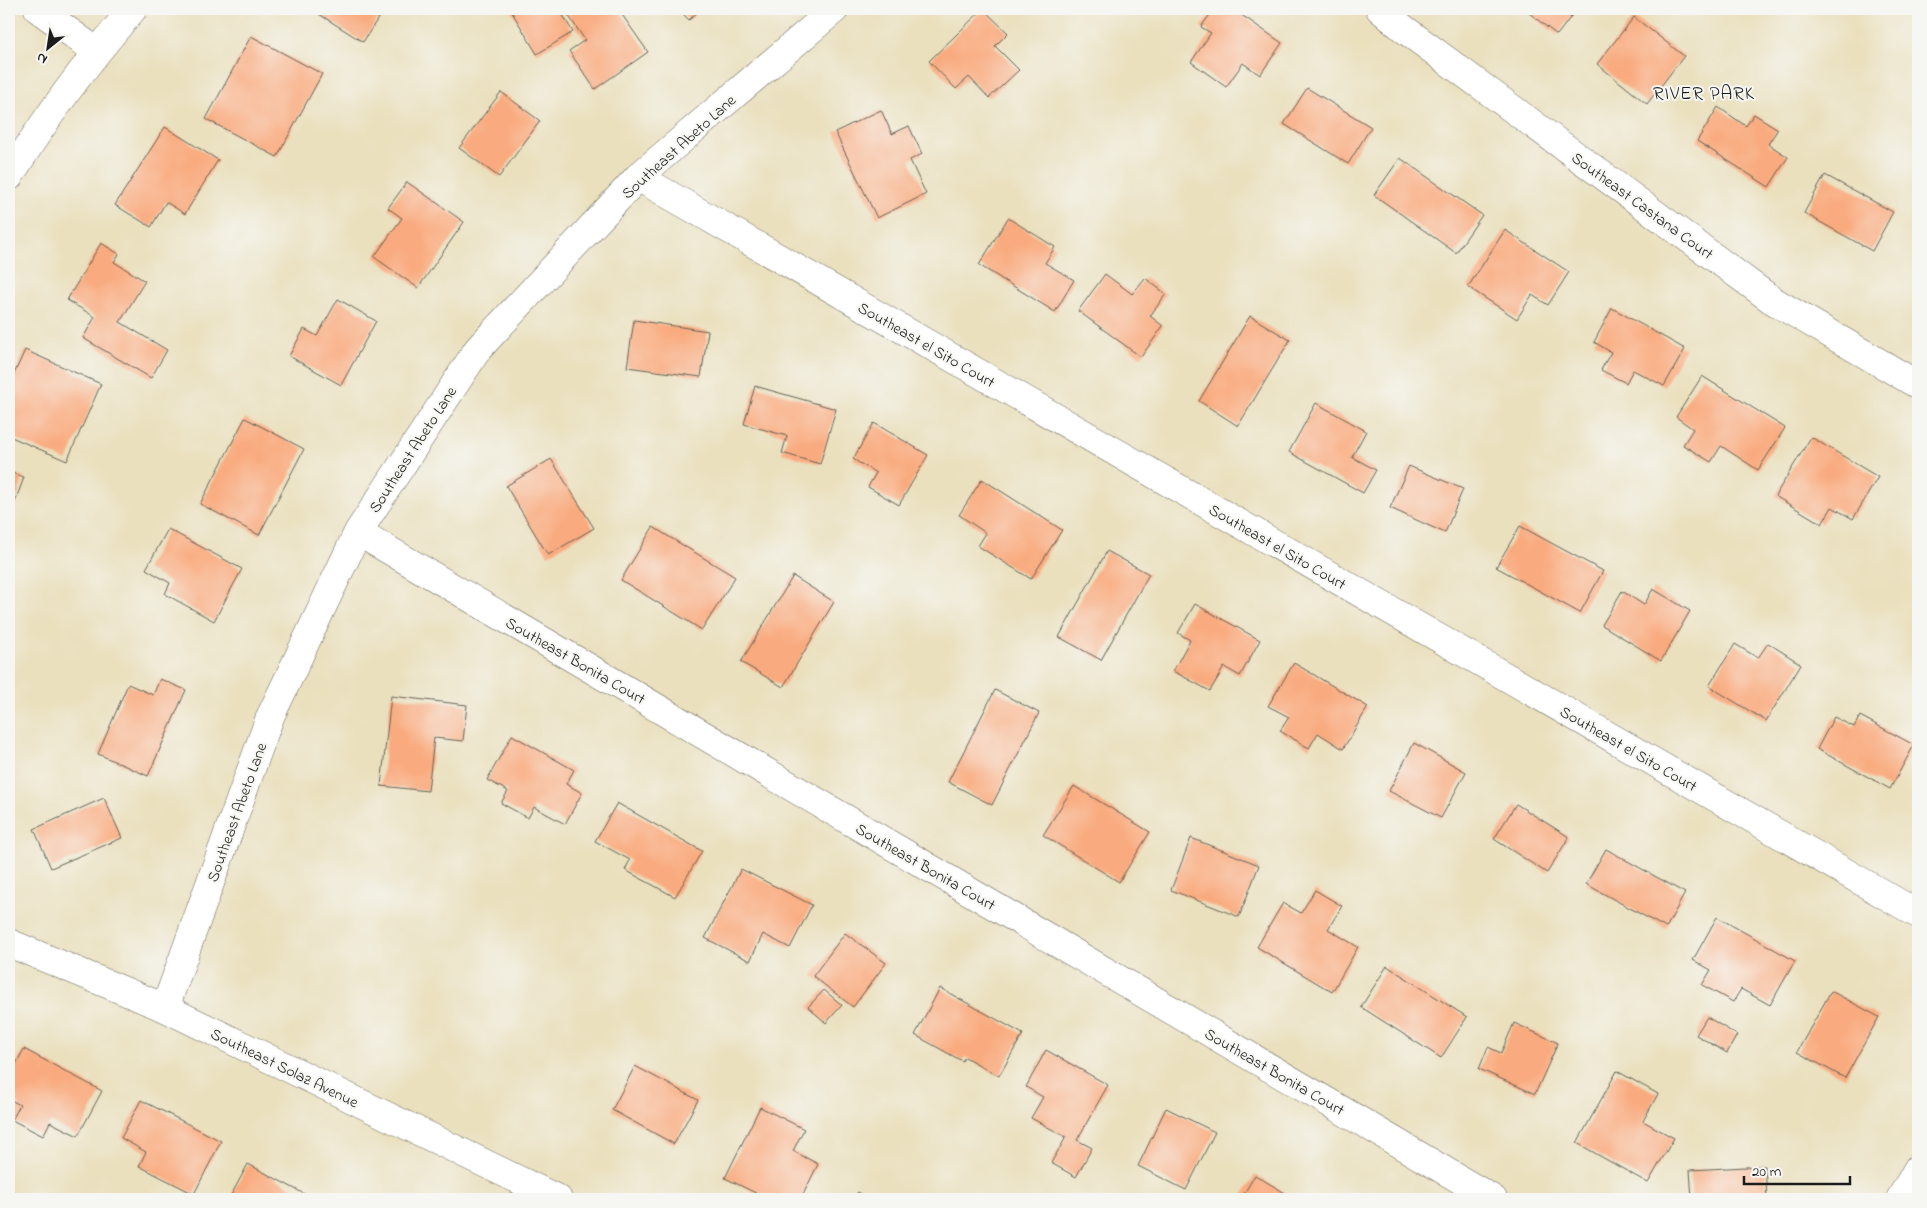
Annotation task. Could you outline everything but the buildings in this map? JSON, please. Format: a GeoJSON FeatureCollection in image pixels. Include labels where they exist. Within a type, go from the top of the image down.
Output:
{"type":"FeatureCollection","features":[{"type":"Feature","properties":{"kind":"street"},"geometry":{"type":"LineString","coordinates":[[38,9],[96,52]]}},
{"type":"Feature","properties":{"kind":"street"},"geometry":{"type":"LineString","coordinates":[[9,176],[34,137],[96,52],[133,9]]}},
{"type":"Feature","properties":{"kind":"street","name":"Southeast Abeto Lane"},"geometry":{"type":"LineString","coordinates":[[165,1008],[270,717],[358,532],[478,349],[638,177],[835,9]]}},
{"type":"Feature","properties":{"kind":"street","name":"Southeast Castana Court"},"geometry":{"type":"LineString","coordinates":[[1380,9],[1404,29],[1772,300],[1918,384]]}},
{"type":"Feature","properties":{"kind":"street","name":"Southeast el Sito Court"},"geometry":{"type":"LineString","coordinates":[[638,177],[1918,914]]}},
{"type":"Feature","properties":{"kind":"street","name":"Southeast Bonita Court"},"geometry":{"type":"LineString","coordinates":[[358,532],[1493,1199]]}},
{"type":"Feature","properties":{"kind":"street","name":"Southeast Solaz Avenue"},"geometry":{"type":"LineString","coordinates":[[9,943],[165,1008],[558,1199]]}},
{"type":"Feature","properties":{"kind":"street"},"geometry":{"type":"LineString","coordinates":[[1900,1199],[1918,1168]]}},
{"type":"Feature","properties":{"kind":"district","name":"RIVER PARK"},"geometry":{"type":"Point","coordinates":[1704,92]}}]}
